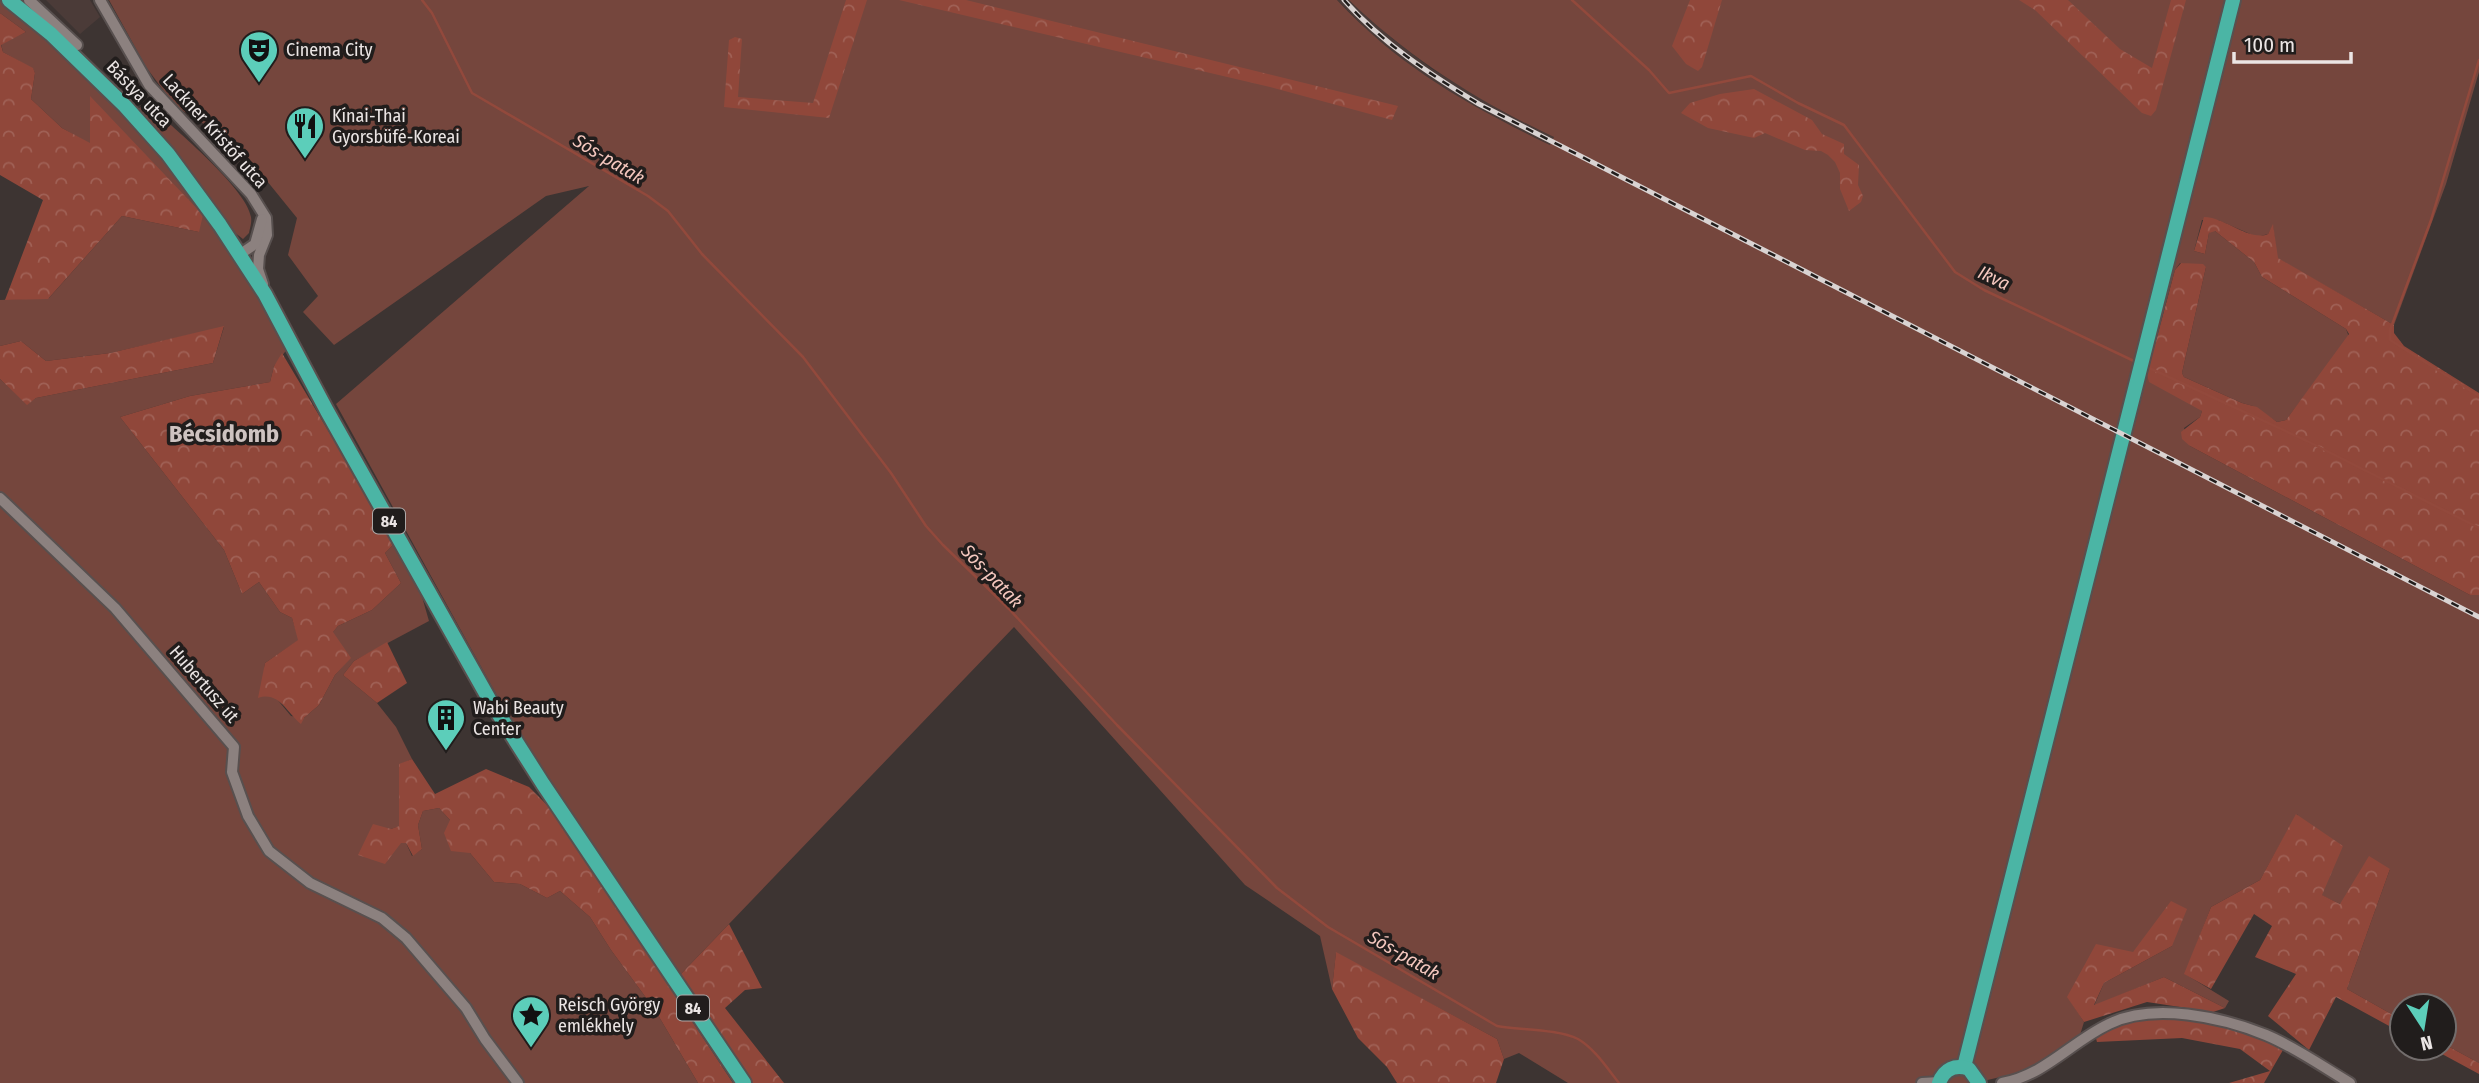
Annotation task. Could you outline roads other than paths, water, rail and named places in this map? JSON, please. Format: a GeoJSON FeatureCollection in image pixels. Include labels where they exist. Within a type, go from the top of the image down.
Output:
{"type":"FeatureCollection","features":[{"type":"Feature","properties":{"kind":"main road","name":"Bástya utca"},"geometry":{"type":"LineString","coordinates":[[9,0],[59,42],[125,106],[169,154],[224,231]]}},
{"type":"Feature","properties":{"kind":"main road"},"geometry":{"type":"LineString","coordinates":[[1964,1067],[2233,0]]}},
{"type":"Feature","properties":{"kind":"main road","name":"84"},"geometry":{"type":"LineString","coordinates":[[224,231],[265,294],[327,411],[489,699],[542,784],[744,1083]]}},
{"type":"Feature","properties":{"kind":"main road"},"geometry":{"type":"LineString","coordinates":[[1940,1082],[1946,1071],[1964,1067],[1974,1073],[1979,1083]]}},
{"type":"Feature","properties":{"kind":"street"},"geometry":{"type":"LineString","coordinates":[[29,0],[78,45]]}},
{"type":"Feature","properties":{"kind":"street","name":"Lackner Kristóf utca"},"geometry":{"type":"LineString","coordinates":[[100,0],[149,85],[242,183],[267,222],[260,243],[258,269],[265,294]]}},
{"type":"Feature","properties":{"kind":"street"},"geometry":{"type":"LineString","coordinates":[[224,231],[238,243],[260,243]]}},
{"type":"Feature","properties":{"kind":"street"},"geometry":{"type":"LineString","coordinates":[[239,255],[260,243]]}},
{"type":"Feature","properties":{"kind":"street","name":"Hubertusz út"},"geometry":{"type":"LineString","coordinates":[[0,498],[115,608],[234,747],[232,772],[248,816],[269,851],[310,883],[382,918],[406,938],[466,1009],[518,1083]]}},
{"type":"Feature","properties":{"kind":"street"},"geometry":{"type":"LineString","coordinates":[[2002,1083],[2030,1075],[2050,1065],[2111,1022],[2139,1015],[2183,1014],[2245,1028],[2267,1036],[2350,1083]]}},
{"type":"Feature","properties":{"kind":"street"},"geometry":{"type":"LineString","coordinates":[[1922,1083],[1940,1082]]}},
{"type":"Feature","properties":{"kind":"waterway","name":"Sós-patak"},"geometry":{"type":"LineString","coordinates":[[422,0],[432,13],[472,93],[648,196],[668,211],[702,254],[803,357],[891,473],[926,526],[943,545],[1009,609],[1117,725],[1277,888],[1328,927],[1497,1026],[1550,1032],[1578,1039],[1595,1053],[1619,1083]]}},
{"type":"Feature","properties":{"kind":"waterway","name":"Ikva"},"geometry":{"type":"LineString","coordinates":[[1572,0],[1649,70],[1669,93],[1751,76],[1844,125],[1955,272],[1984,290],[2136,362]]}},
{"type":"Feature","properties":{"kind":"waterway"},"geometry":{"type":"LineString","coordinates":[[2479,60],[2431,220],[2390,330],[2390,340],[2479,396]]}},
{"type":"Feature","properties":{"kind":"waterway","name":"Ikva"},"geometry":{"type":"LineString","coordinates":[[2145,366],[2307,441],[2479,528]]}},
{"type":"Feature","properties":{"kind":"railway"},"geometry":{"type":"LineString","coordinates":[[1344,0],[1374,30],[1408,57],[1479,104],[2479,617]]}},
{"type":"Feature","properties":{"kind":"place","name":"Cinema City"},"geometry":{"type":"Point","coordinates":[259,84]}},
{"type":"Feature","properties":{"kind":"place","name":"Kínai-Thai Gyorsbüfé-Koreai"},"geometry":{"type":"Point","coordinates":[305,160]}},
{"type":"Feature","properties":{"kind":"place","name":"Wabi Beauty Center"},"geometry":{"type":"Point","coordinates":[446,752]}},
{"type":"Feature","properties":{"kind":"place","name":"Reisch György emlékhely"},"geometry":{"type":"Point","coordinates":[531,1049]}},
{"type":"Feature","properties":{"kind":"district","name":"Bécsidomb"},"geometry":{"type":"Point","coordinates":[224,434]}}]}
